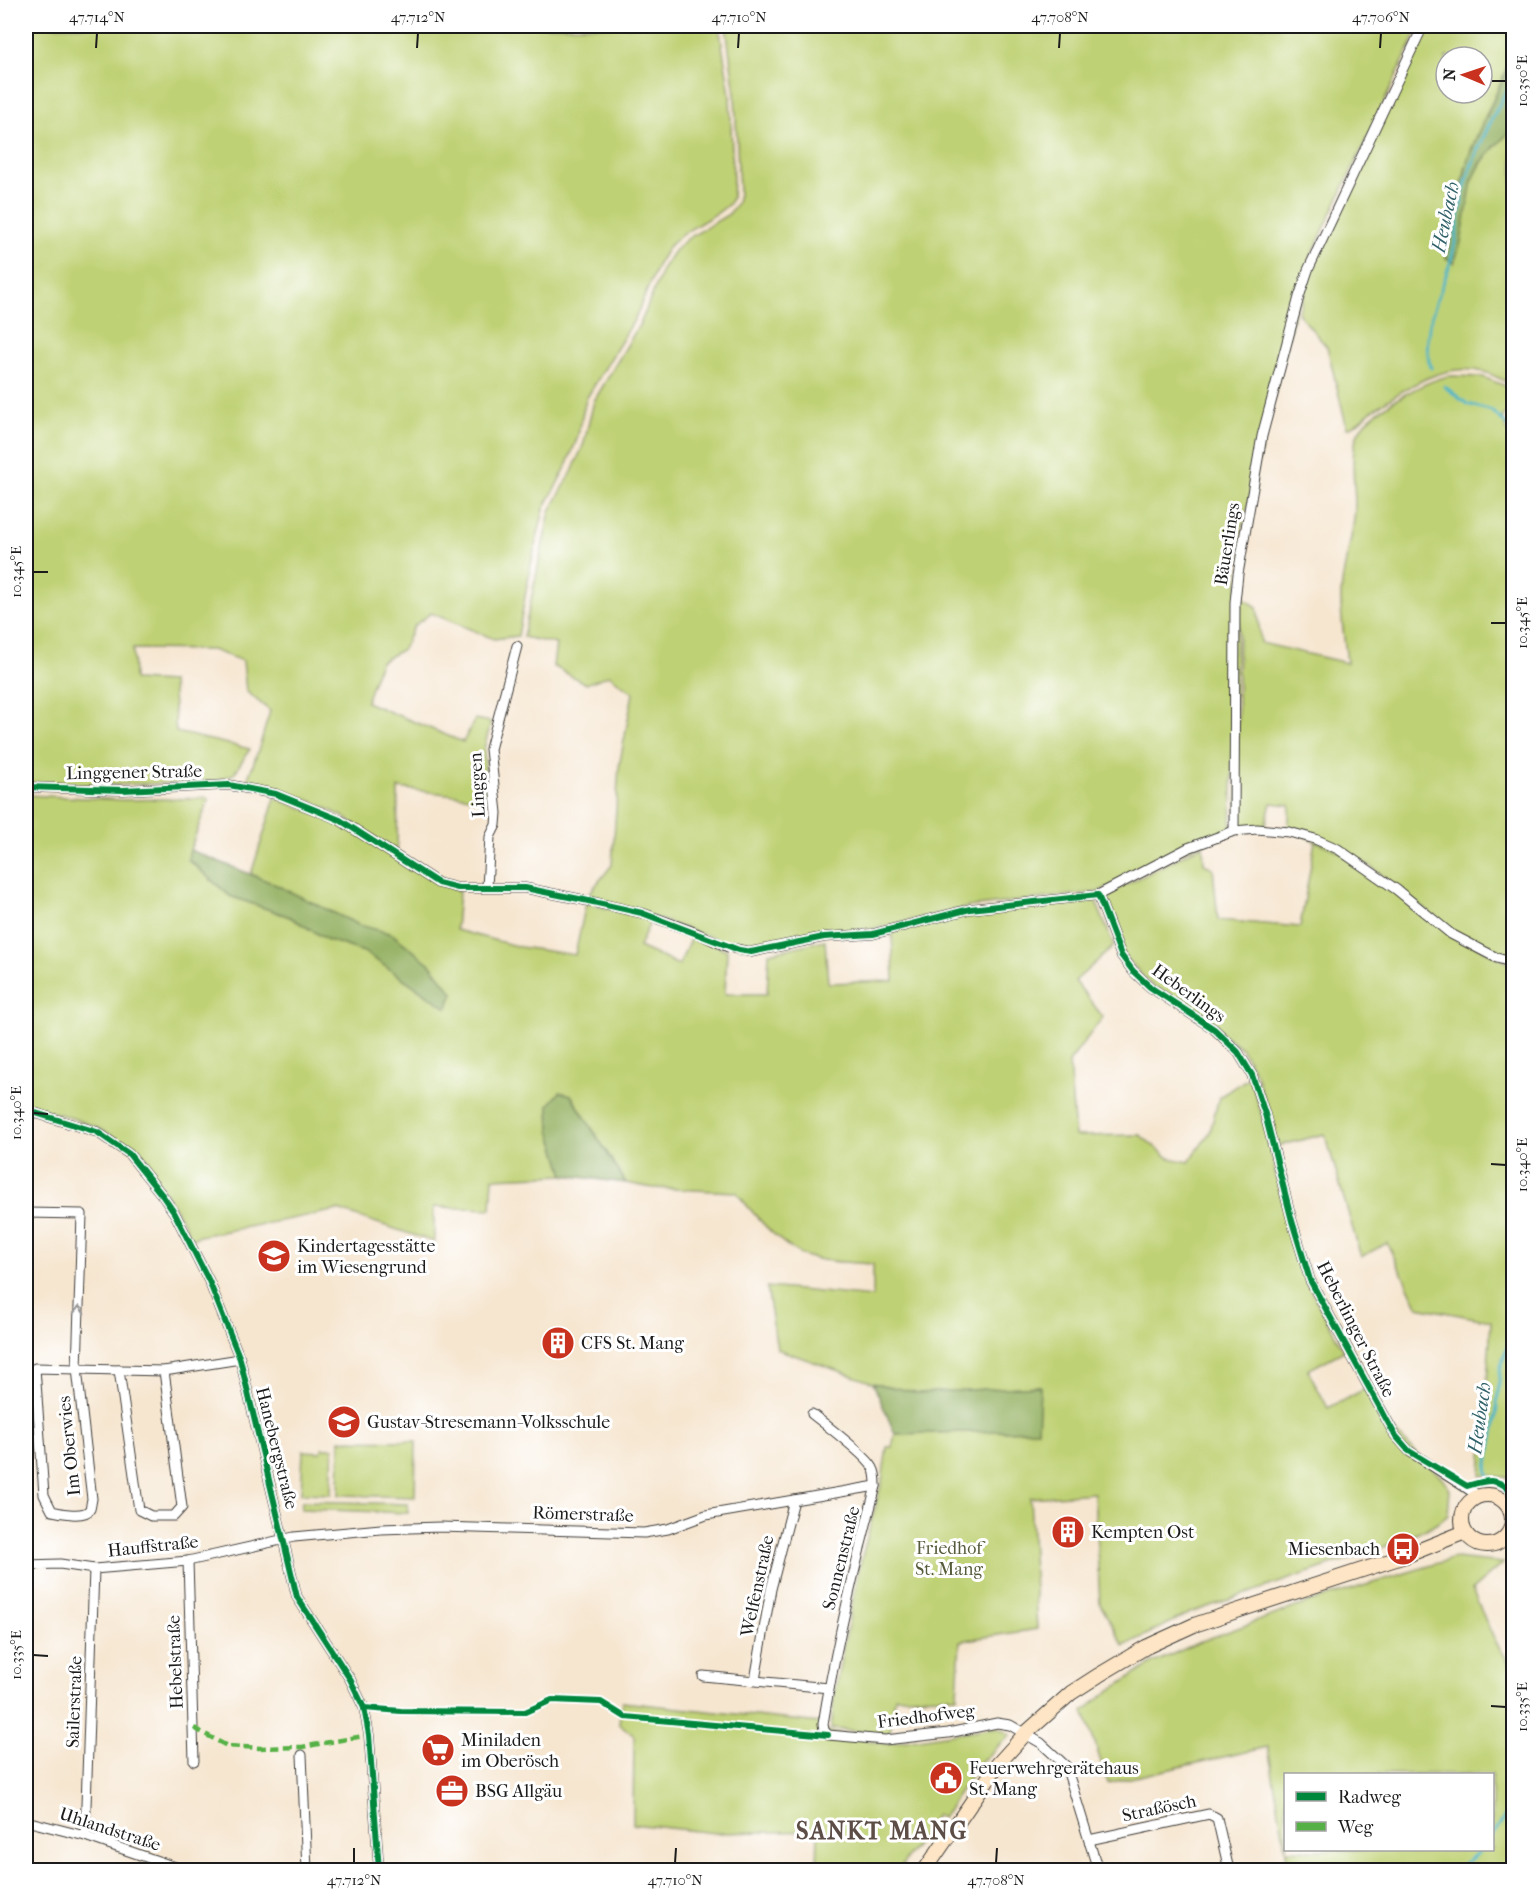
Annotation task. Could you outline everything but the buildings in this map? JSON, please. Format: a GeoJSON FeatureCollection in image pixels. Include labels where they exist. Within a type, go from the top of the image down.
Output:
{"type":"FeatureCollection","features":[{"type":"Feature","properties":{"kind":"main road"},"geometry":{"type":"LineString","coordinates":[[1490,1494],[1502,1499],[1512,1507],[1513,1522],[1510,1543],[1484,1546],[1472,1540],[1465,1532],[1462,1516],[1467,1504],[1479,1496],[1490,1494]]}},
{"type":"Feature","properties":{"kind":"main road"},"geometry":{"type":"LineString","coordinates":[[925,1870],[1002,1759],[1023,1736],[1074,1692],[1146,1647],[1194,1625],[1416,1553],[1451,1536],[1465,1532]]}},
{"type":"Feature","properties":{"kind":"street","name":"Bäuerlings"},"geometry":{"type":"LineString","coordinates":[[1234,831],[1235,602],[1262,436],[1308,270],[1423,26]]}},
{"type":"Feature","properties":{"kind":"street","name":"Linggen"},"geometry":{"type":"LineString","coordinates":[[487,887],[490,837],[496,825],[497,813],[490,749],[517,646]]}},
{"type":"Feature","properties":{"kind":"street","name":"Linggener Straße"},"geometry":{"type":"LineString","coordinates":[[26,787],[123,790],[228,785],[276,794],[340,820],[438,883],[458,888],[525,888],[642,913],[728,947],[752,952],[824,937],[873,934],[970,909],[1098,895]]}},
{"type":"Feature","properties":{"kind":"street"},"geometry":{"type":"LineString","coordinates":[[1098,895],[1188,848],[1234,831],[1257,829],[1289,832],[1315,839],[1338,849],[1397,890],[1451,934],[1497,958],[1514,963]]}},
{"type":"Feature","properties":{"kind":"street","name":"Heberlings"},"geometry":{"type":"LineString","coordinates":[[1098,895],[1121,955],[1133,971],[1150,987],[1214,1029],[1235,1049],[1252,1075],[1265,1114]]}},
{"type":"Feature","properties":{"kind":"street","name":"Hanebergstraße"},"geometry":{"type":"LineString","coordinates":[[26,1110],[97,1132],[129,1155],[175,1214],[209,1281],[240,1359],[297,1598],[350,1679],[364,1708],[369,1735],[379,1870]]}},
{"type":"Feature","properties":{"kind":"street","name":"Heberlinger Straße"},"geometry":{"type":"LineString","coordinates":[[1265,1114],[1292,1221],[1310,1280],[1383,1416],[1395,1436],[1409,1451],[1479,1496]]}},
{"type":"Feature","properties":{"kind":"street","name":"Im Oberwies"},"geometry":{"type":"LineString","coordinates":[[26,1213],[82,1214],[77,1369],[92,1500],[90,1510],[85,1514],[63,1514],[52,1511],[44,1495],[35,1368],[77,1369],[119,1370],[164,1371],[240,1359]]}},
{"type":"Feature","properties":{"kind":"street"},"geometry":{"type":"LineString","coordinates":[[119,1370],[139,1510],[151,1516],[174,1516],[182,1507],[164,1371]]}},
{"type":"Feature","properties":{"kind":"street","name":"Sonnenstraße"},"geometry":{"type":"LineString","coordinates":[[812,1414],[865,1458],[873,1467],[876,1486],[855,1564],[829,1688],[823,1724],[828,1735]]}},
{"type":"Feature","properties":{"kind":"street","name":"Römerstraße"},"geometry":{"type":"LineString","coordinates":[[283,1539],[337,1532],[441,1527],[644,1533],[668,1529],[706,1515],[876,1486]]}},
{"type":"Feature","properties":{"kind":"street","name":"Welfenstraße"},"geometry":{"type":"LineString","coordinates":[[755,1680],[771,1589],[794,1500]]}},
{"type":"Feature","properties":{"kind":"street","name":"Hauffstraße"},"geometry":{"type":"LineString","coordinates":[[26,1565],[60,1564],[94,1569],[188,1562],[283,1539]]}},
{"type":"Feature","properties":{"kind":"street","name":"Hebelstraße"},"geometry":{"type":"LineString","coordinates":[[188,1562],[194,1761]]}},
{"type":"Feature","properties":{"kind":"street","name":"Sailerstraße"},"geometry":{"type":"LineString","coordinates":[[85,1836],[94,1569]]}},
{"type":"Feature","properties":{"kind":"street"},"geometry":{"type":"LineString","coordinates":[[703,1676],[829,1688]]}},
{"type":"Feature","properties":{"kind":"street","name":"Friedhofweg"},"geometry":{"type":"LineString","coordinates":[[828,1735],[885,1740],[948,1733],[997,1723],[1010,1725],[1023,1736],[1041,1743],[1066,1766],[1098,1870]]}},
{"type":"Feature","properties":{"kind":"street"},"geometry":{"type":"LineString","coordinates":[[302,1755],[306,1870]]}},
{"type":"Feature","properties":{"kind":"street","name":"Straßösch"},"geometry":{"type":"LineString","coordinates":[[1089,1840],[1209,1814],[1217,1818],[1229,1870]]}},
{"type":"Feature","properties":{"kind":"street","name":"Uhlandstraße"},"geometry":{"type":"LineString","coordinates":[[26,1821],[85,1836],[184,1870]]}},
{"type":"Feature","properties":{"kind":"green space"},"geometry":{"type":"Polygon","coordinates":[[[26,26],[719,26],[730,94],[732,198],[729,204],[719,212],[684,233],[669,246],[658,264],[636,317],[586,399],[577,439],[565,469],[544,509],[518,636],[494,639],[431,613],[414,626],[403,649],[380,662],[366,702],[463,742],[475,719],[491,722],[484,749],[487,799],[398,788],[397,852],[342,816],[311,801],[247,781],[270,711],[246,691],[243,661],[212,650],[133,649],[134,680],[172,682],[176,732],[250,749],[234,774],[215,782],[72,786],[26,783],[26,26]]]}},
{"type":"Feature","properties":{"kind":"green space"},"geometry":{"type":"Polygon","coordinates":[[[726,26],[1420,26],[1305,269],[1239,542],[1231,829],[1098,892],[969,907],[872,929],[824,933],[751,948],[740,947],[588,895],[612,865],[619,767],[633,693],[609,675],[586,684],[553,666],[556,644],[523,637],[550,511],[572,472],[584,443],[594,401],[641,322],[663,268],[674,251],[687,239],[729,214],[737,203],[739,194],[735,94],[726,26]]]}},
{"type":"Feature","properties":{"kind":"green space"},"geometry":{"type":"Polygon","coordinates":[[[1426,26],[1513,26],[1508,61],[1494,97],[1494,45],[1434,45],[1434,105],[1491,105],[1474,142],[1462,183],[1446,258],[1454,263],[1466,199],[1475,175],[1513,125],[1513,385],[1488,373],[1454,370],[1411,386],[1370,412],[1355,425],[1347,428],[1327,347],[1298,313],[1312,272],[1426,26]]]}},
{"type":"Feature","properties":{"kind":"green space"},"geometry":{"type":"Polygon","coordinates":[[[1513,46],[1513,125],[1509,133],[1481,163],[1472,181],[1461,242],[1454,263],[1446,258],[1468,158],[1491,105],[1494,105],[1494,99],[1506,72],[1513,46]]]}},
{"type":"Feature","properties":{"kind":"green space"},"geometry":{"type":"Polygon","coordinates":[[[1451,376],[1483,377],[1513,389],[1513,407],[1503,416],[1506,429],[1514,437],[1513,959],[1498,955],[1452,931],[1369,865],[1288,829],[1290,805],[1271,803],[1265,827],[1237,828],[1239,595],[1257,607],[1261,643],[1347,663],[1341,595],[1354,516],[1353,455],[1357,436],[1368,420],[1389,404],[1429,383],[1451,376]]]}},
{"type":"Feature","properties":{"kind":"green space","name":"Friedhof St. Mang"},"geometry":{"type":"Polygon","coordinates":[[[26,795],[124,800],[209,798],[188,860],[230,896],[290,917],[326,939],[364,952],[447,1008],[453,993],[430,964],[392,934],[359,925],[251,874],[275,798],[338,822],[459,891],[456,930],[520,947],[575,955],[586,903],[651,920],[639,947],[679,965],[692,935],[727,950],[725,994],[767,994],[769,953],[825,940],[828,983],[894,981],[892,932],[970,912],[1095,899],[1114,946],[1075,981],[1103,1017],[1069,1062],[1075,1136],[1140,1135],[1169,1158],[1189,1162],[1210,1132],[1219,1097],[1250,1077],[1262,1116],[1287,1222],[1306,1282],[1344,1351],[1308,1370],[1328,1408],[1365,1389],[1380,1417],[1444,1480],[1450,1490],[1448,1514],[1436,1524],[1404,1540],[1190,1613],[1124,1646],[1100,1604],[1094,1493],[1030,1498],[1037,1629],[960,1641],[957,1696],[895,1697],[890,1733],[831,1729],[835,1689],[860,1564],[882,1481],[887,1447],[892,1447],[895,1434],[1038,1430],[1040,1386],[919,1393],[873,1383],[777,1349],[767,1287],[873,1297],[873,1264],[827,1261],[801,1254],[770,1231],[736,1192],[653,1188],[626,1183],[571,1095],[560,1092],[549,1105],[550,1130],[564,1175],[493,1178],[491,1209],[434,1207],[434,1242],[338,1210],[192,1239],[158,1181],[141,1160],[121,1142],[96,1127],[26,1105],[26,795]]]}},
{"type":"Feature","properties":{"kind":"green space"},"geometry":{"type":"Polygon","coordinates":[[[1315,841],[1338,851],[1395,892],[1421,915],[1513,966],[1513,1478],[1481,1475],[1491,1321],[1418,1307],[1387,1243],[1361,1257],[1325,1134],[1278,1146],[1256,1074],[1241,1048],[1187,1005],[1151,985],[1123,954],[1102,897],[1203,845],[1204,864],[1213,868],[1218,920],[1300,927],[1315,841]]]}},
{"type":"Feature","properties":{"kind":"green space"},"geometry":{"type":"Polygon","coordinates":[[[190,850],[272,883],[359,925],[392,934],[430,964],[453,993],[447,1008],[364,952],[326,939],[290,917],[230,896],[188,859],[190,850]]]}},
{"type":"Feature","properties":{"kind":"green space"},"geometry":{"type":"Polygon","coordinates":[[[560,1092],[571,1095],[626,1183],[564,1175],[550,1130],[549,1105],[560,1092]]]}},
{"type":"Feature","properties":{"kind":"green space"},"geometry":{"type":"Polygon","coordinates":[[[873,1383],[919,1393],[1040,1386],[1038,1430],[895,1434],[873,1383]]]}},
{"type":"Feature","properties":{"kind":"green space"},"geometry":{"type":"Polygon","coordinates":[[[340,1440],[416,1441],[415,1497],[339,1495],[340,1440]]]}},
{"type":"Feature","properties":{"kind":"green space"},"geometry":{"type":"Polygon","coordinates":[[[322,1448],[333,1448],[331,1494],[301,1493],[303,1451],[321,1452],[322,1448]]]}},
{"type":"Feature","properties":{"kind":"green space"},"geometry":{"type":"Polygon","coordinates":[[[302,1501],[408,1504],[408,1513],[301,1509],[302,1501]]]}},
{"type":"Feature","properties":{"kind":"green space"},"geometry":{"type":"Polygon","coordinates":[[[1455,1558],[1503,1563],[1472,1590],[1494,1639],[1513,1669],[1513,1870],[1289,1870],[1286,1851],[1494,1851],[1494,1773],[1284,1773],[1284,1841],[1268,1747],[1108,1783],[1084,1711],[1109,1691],[1153,1663],[1202,1641],[1307,1603],[1455,1558]]]}},
{"type":"Feature","properties":{"kind":"green space"},"geometry":{"type":"Polygon","coordinates":[[[622,1702],[820,1723],[821,1730],[885,1744],[997,1727],[1010,1735],[980,1763],[942,1818],[936,1815],[899,1870],[817,1870],[818,1831],[715,1833],[633,1824],[634,1736],[619,1723],[622,1702]]]}},
{"type":"Feature","properties":{"kind":"waterway","name":"Heubach"},"geometry":{"type":"LineString","coordinates":[[1431,368],[1428,354],[1429,327],[1453,254],[1465,186],[1486,131],[1514,78]]}},
{"type":"Feature","properties":{"kind":"waterway","name":"Heubach"},"geometry":{"type":"LineString","coordinates":[[1444,386],[1467,404],[1492,411],[1514,431]]}},
{"type":"Feature","properties":{"kind":"waterway","name":"Heubach"},"geometry":{"type":"LineString","coordinates":[[1489,1475],[1487,1468],[1495,1428],[1500,1370],[1514,1332]]}},
{"type":"Feature","properties":{"kind":"waterway","name":"Heubach"},"geometry":{"type":"LineString","coordinates":[[1496,1482],[1508,1494]]}},
{"type":"Feature","properties":{"kind":"waterway","name":"Heubach"},"geometry":{"type":"LineString","coordinates":[[1494,1833],[1514,1803]]}},
{"type":"Feature","properties":{"kind":"waterway","name":"Heubach"},"geometry":{"type":"LineString","coordinates":[[1457,1870],[1480,1851]]}},
{"type":"Feature","properties":{"kind":"marked path"},"geometry":{"type":"LineString","coordinates":[[194,1728],[227,1746],[259,1748],[302,1747],[369,1735]]}},
{"type":"Feature","properties":{"kind":"cycle path"},"geometry":{"type":"LineString","coordinates":[[26,787],[123,790],[229,785],[276,794],[340,820],[438,883],[458,888],[525,888],[584,900],[642,913],[739,950],[751,952],[824,937],[873,934],[970,909],[1098,895],[1121,955],[1133,971],[1150,987],[1214,1029],[1238,1052],[1252,1075],[1265,1114],[1292,1221],[1310,1280],[1395,1435],[1409,1451],[1467,1486],[1492,1481],[1514,1492]]}},
{"type":"Feature","properties":{"kind":"cycle path"},"geometry":{"type":"LineString","coordinates":[[26,1110],[97,1132],[129,1154],[175,1214],[209,1281],[240,1359],[297,1597],[350,1679],[364,1708],[369,1735],[379,1870]]}},
{"type":"Feature","properties":{"kind":"cycle path"},"geometry":{"type":"LineString","coordinates":[[364,1708],[401,1711],[525,1712],[552,1700],[601,1702],[625,1717],[828,1735]]}},
{"type":"Feature","properties":{"kind":"place","name":"Kindertagesstätte im Wiesengrund"},"geometry":{"type":"Point","coordinates":[274,1256]}},
{"type":"Feature","properties":{"kind":"place","name":"CFS St. Mang"},"geometry":{"type":"Point","coordinates":[558,1343]}},
{"type":"Feature","properties":{"kind":"place","name":"Gustav-Stresemann-Volksschule"},"geometry":{"type":"Point","coordinates":[344,1422]}},
{"type":"Feature","properties":{"kind":"place","name":"Kempten Ost"},"geometry":{"type":"Point","coordinates":[1068,1532]}},
{"type":"Feature","properties":{"kind":"place","name":"Miesenbach"},"geometry":{"type":"Point","coordinates":[1403,1549]}},
{"type":"Feature","properties":{"kind":"place","name":"Miniladen im Oberösch"},"geometry":{"type":"Point","coordinates":[438,1750]}},
{"type":"Feature","properties":{"kind":"place","name":"Feuerwehrgerätehaus St. Mang"},"geometry":{"type":"Point","coordinates":[946,1778]}},
{"type":"Feature","properties":{"kind":"place","name":"BSG Allgäu"},"geometry":{"type":"Point","coordinates":[452,1791]}},
{"type":"Feature","properties":{"kind":"district","name":"SANKT MANG"},"geometry":{"type":"Point","coordinates":[882,1831]}}]}
